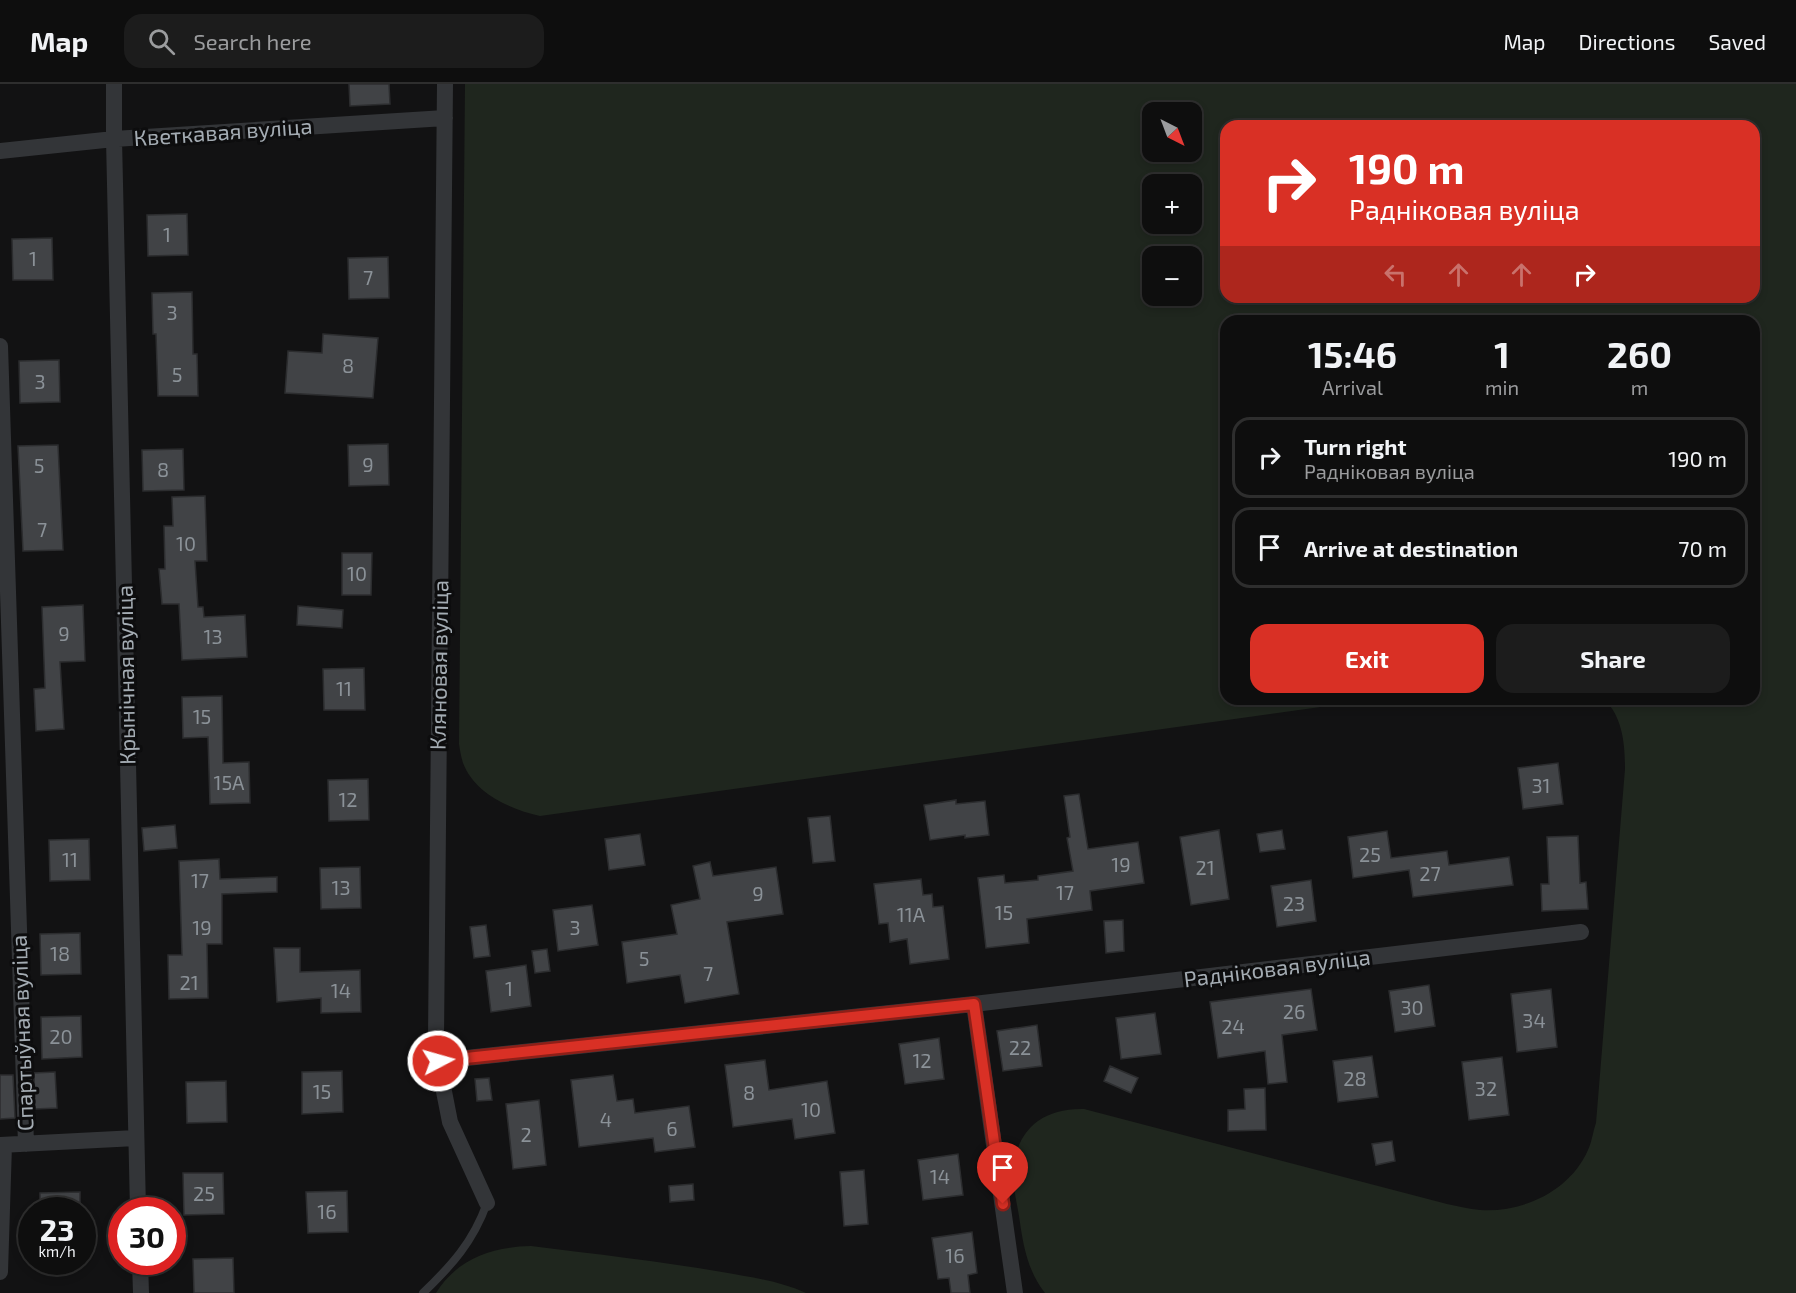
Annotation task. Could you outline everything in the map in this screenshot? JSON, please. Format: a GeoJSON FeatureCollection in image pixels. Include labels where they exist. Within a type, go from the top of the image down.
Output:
{"type":"FeatureCollection","features":[{"type":"Feature","properties":{"kind":"street","name":"Крынічная вуліца"},"geometry":{"type":"LineString","coordinates":[[114,84],[138,1197]]}},
{"type":"Feature","properties":{"kind":"street","name":"Кляновая вуліца"},"geometry":{"type":"LineString","coordinates":[[445,84],[436,1038],[438,1061],[450,1122],[487,1203]]}},
{"type":"Feature","properties":{"kind":"street","name":"Кветкавая вуліца"},"geometry":{"type":"LineString","coordinates":[[0,151],[114,139],[446,118]]}},
{"type":"Feature","properties":{"kind":"street","name":"Спартыўная вуліца"},"geometry":{"type":"LineString","coordinates":[[0,346],[26,1144]]}},
{"type":"Feature","properties":{"kind":"street","name":"Радніковая вуліца"},"geometry":{"type":"LineString","coordinates":[[438,1061],[974,1004],[1581,932]]}},
{"type":"Feature","properties":{"kind":"street"},"geometry":{"type":"LineString","coordinates":[[974,1004],[1015,1293]]}},
{"type":"Feature","properties":{"kind":"street"},"geometry":{"type":"LineString","coordinates":[[0,1272],[2,1145],[136,1138]]}},
{"type":"Feature","properties":{"kind":"street"},"geometry":{"type":"LineString","coordinates":[[140,1275],[141,1293]]}},
{"type":"Feature","properties":{"kind":"lane"},"geometry":{"type":"LineString","coordinates":[[423,1293],[463,1251],[479,1225],[487,1203]]}},
{"type":"Feature","properties":{"kind":"shaded area"},"geometry":{"type":"Polygon","coordinates":[[[465,84],[1796,84],[1796,1293],[1045,1293],[1034,1275],[1027,1256],[1013,1179],[1018,1149],[1023,1137],[1031,1127],[1054,1113],[1084,1109],[1476,1210],[1512,1208],[1528,1203],[1557,1188],[1570,1177],[1591,1144],[1596,1123],[1625,769],[1622,732],[1609,705],[1760,705],[1760,315],[1220,315],[1220,705],[1335,705],[540,816],[517,809],[495,798],[485,792],[469,774],[463,763],[459,744],[465,84]]]}},
{"type":"Feature","properties":{"kind":"shaded area"},"geometry":{"type":"Polygon","coordinates":[[[531,1246],[722,1272],[775,1282],[806,1293],[436,1293],[455,1271],[477,1257],[503,1249],[531,1246]]]}},
{"type":"Feature","properties":{"kind":"building"},"geometry":{"type":"Polygon","coordinates":[[[349,84],[389,84],[390,104],[350,106],[349,84]]]}},
{"type":"Feature","properties":{"kind":"building"},"geometry":{"type":"Polygon","coordinates":[[[187,214],[188,255],[148,256],[147,215],[187,214]]]}},
{"type":"Feature","properties":{"kind":"building"},"geometry":{"type":"Polygon","coordinates":[[[52,238],[53,280],[13,280],[12,239],[52,238]]]}},
{"type":"Feature","properties":{"kind":"building"},"geometry":{"type":"Polygon","coordinates":[[[388,257],[389,298],[349,299],[348,258],[388,257]]]}},
{"type":"Feature","properties":{"kind":"building"},"geometry":{"type":"Polygon","coordinates":[[[192,292],[193,354],[197,354],[198,396],[158,396],[152,293],[192,292]]]}},
{"type":"Feature","properties":{"kind":"building"},"geometry":{"type":"Polygon","coordinates":[[[323,334],[378,338],[373,398],[285,393],[288,351],[322,353],[323,334]]]}},
{"type":"Feature","properties":{"kind":"building"},"geometry":{"type":"Polygon","coordinates":[[[59,360],[60,402],[20,403],[19,361],[59,360]]]}},
{"type":"Feature","properties":{"kind":"building"},"geometry":{"type":"Polygon","coordinates":[[[388,444],[389,485],[349,486],[348,445],[388,444]]]}},
{"type":"Feature","properties":{"kind":"building"},"geometry":{"type":"Polygon","coordinates":[[[58,445],[63,550],[23,551],[18,446],[58,445]]]}},
{"type":"Feature","properties":{"kind":"building"},"geometry":{"type":"Polygon","coordinates":[[[183,449],[184,490],[143,491],[142,450],[183,449]]]}},
{"type":"Feature","properties":{"kind":"building"},"geometry":{"type":"Polygon","coordinates":[[[205,496],[207,561],[195,561],[198,607],[203,607],[204,617],[245,615],[247,657],[182,660],[179,604],[162,604],[159,569],[165,569],[164,526],[173,526],[172,497],[205,496]]]}},
{"type":"Feature","properties":{"kind":"building"},"geometry":{"type":"Polygon","coordinates":[[[342,553],[372,553],[371,595],[342,595],[342,553]]]}},
{"type":"Feature","properties":{"kind":"building"},"geometry":{"type":"Polygon","coordinates":[[[83,605],[85,661],[60,662],[64,729],[36,731],[34,689],[45,688],[42,607],[83,605]]]}},
{"type":"Feature","properties":{"kind":"building"},"geometry":{"type":"Polygon","coordinates":[[[298,606],[343,610],[342,628],[297,625],[298,606]]]}},
{"type":"Feature","properties":{"kind":"building"},"geometry":{"type":"Polygon","coordinates":[[[364,668],[365,710],[324,710],[323,669],[364,668]]]}},
{"type":"Feature","properties":{"kind":"building"},"geometry":{"type":"Polygon","coordinates":[[[222,696],[223,763],[249,762],[250,803],[210,804],[208,737],[183,738],[182,697],[222,696]]]}},
{"type":"Feature","properties":{"kind":"building"},"geometry":{"type":"Polygon","coordinates":[[[1558,763],[1563,804],[1523,809],[1518,768],[1558,763]]]}},
{"type":"Feature","properties":{"kind":"building"},"geometry":{"type":"Polygon","coordinates":[[[368,779],[369,820],[329,821],[328,780],[368,779]]]}},
{"type":"Feature","properties":{"kind":"building"},"geometry":{"type":"Polygon","coordinates":[[[1079,794],[1088,849],[1138,842],[1144,883],[1090,891],[1092,910],[1027,919],[1029,943],[986,948],[978,878],[1004,875],[1005,883],[1038,880],[1038,876],[1073,871],[1067,838],[1070,837],[1064,796],[1079,794]]]}},
{"type":"Feature","properties":{"kind":"building"},"geometry":{"type":"Polygon","coordinates":[[[956,800],[956,804],[985,801],[989,835],[965,838],[965,835],[930,840],[924,805],[956,800]]]}},
{"type":"Feature","properties":{"kind":"building"},"geometry":{"type":"Polygon","coordinates":[[[830,816],[835,861],[813,863],[808,818],[830,816]]]}},
{"type":"Feature","properties":{"kind":"building"},"geometry":{"type":"Polygon","coordinates":[[[175,825],[177,848],[144,851],[142,828],[175,825]]]}},
{"type":"Feature","properties":{"kind":"building"},"geometry":{"type":"Polygon","coordinates":[[[1219,830],[1229,899],[1191,905],[1180,837],[1219,830]]]}},
{"type":"Feature","properties":{"kind":"building"},"geometry":{"type":"Polygon","coordinates":[[[1282,830],[1285,849],[1260,852],[1257,834],[1282,830]]]}},
{"type":"Feature","properties":{"kind":"building"},"geometry":{"type":"Polygon","coordinates":[[[1387,831],[1391,858],[1447,851],[1449,865],[1509,857],[1513,885],[1413,897],[1409,870],[1353,878],[1348,837],[1387,831]]]}},
{"type":"Feature","properties":{"kind":"building"},"geometry":{"type":"Polygon","coordinates":[[[640,834],[645,865],[609,870],[605,839],[640,834]]]}},
{"type":"Feature","properties":{"kind":"building"},"geometry":{"type":"Polygon","coordinates":[[[1578,836],[1580,883],[1586,882],[1588,909],[1542,911],[1541,884],[1549,884],[1547,837],[1578,836]]]}},
{"type":"Feature","properties":{"kind":"building"},"geometry":{"type":"Polygon","coordinates":[[[89,839],[90,880],[50,881],[49,840],[89,839]]]}},
{"type":"Feature","properties":{"kind":"building"},"geometry":{"type":"Polygon","coordinates":[[[219,859],[220,879],[277,877],[277,892],[222,894],[222,944],[207,944],[208,998],[169,999],[168,955],[182,955],[179,861],[219,859]]]}},
{"type":"Feature","properties":{"kind":"building"},"geometry":{"type":"Polygon","coordinates":[[[710,862],[713,876],[776,867],[783,914],[727,922],[739,994],[685,1003],[680,975],[627,983],[622,942],[677,934],[671,905],[700,899],[693,866],[710,862]]]}},
{"type":"Feature","properties":{"kind":"building"},"geometry":{"type":"Polygon","coordinates":[[[360,867],[361,908],[321,909],[320,868],[360,867]]]}},
{"type":"Feature","properties":{"kind":"building"},"geometry":{"type":"Polygon","coordinates":[[[921,879],[923,895],[932,894],[933,907],[943,906],[949,959],[910,964],[907,939],[890,942],[888,923],[879,924],[874,884],[921,879]]]}},
{"type":"Feature","properties":{"kind":"building"},"geometry":{"type":"Polygon","coordinates":[[[1311,880],[1316,921],[1277,927],[1271,886],[1311,880]]]}},
{"type":"Feature","properties":{"kind":"building"},"geometry":{"type":"Polygon","coordinates":[[[592,905],[598,945],[558,951],[553,910],[592,905]]]}},
{"type":"Feature","properties":{"kind":"building"},"geometry":{"type":"Polygon","coordinates":[[[1123,920],[1124,951],[1106,953],[1104,921],[1123,920]]]}},
{"type":"Feature","properties":{"kind":"building"},"geometry":{"type":"Polygon","coordinates":[[[486,925],[490,956],[474,958],[470,927],[486,925]]]}},
{"type":"Feature","properties":{"kind":"building"},"geometry":{"type":"Polygon","coordinates":[[[80,933],[81,974],[41,975],[40,934],[80,933]]]}},
{"type":"Feature","properties":{"kind":"building"},"geometry":{"type":"Polygon","coordinates":[[[274,948],[300,948],[300,972],[360,970],[361,1012],[321,1013],[321,998],[277,1002],[274,948]]]}},
{"type":"Feature","properties":{"kind":"building"},"geometry":{"type":"Polygon","coordinates":[[[547,949],[550,971],[535,973],[532,951],[547,949]]]}},
{"type":"Feature","properties":{"kind":"building"},"geometry":{"type":"Polygon","coordinates":[[[526,965],[531,1006],[491,1012],[486,971],[526,965]]]}},
{"type":"Feature","properties":{"kind":"building"},"geometry":{"type":"Polygon","coordinates":[[[1429,985],[1435,1026],[1395,1032],[1389,991],[1429,985]]]}},
{"type":"Feature","properties":{"kind":"building"},"geometry":{"type":"Polygon","coordinates":[[[1311,989],[1317,1030],[1282,1035],[1287,1082],[1268,1084],[1265,1051],[1218,1058],[1210,1002],[1311,989]]]}},
{"type":"Feature","properties":{"kind":"building"},"geometry":{"type":"Polygon","coordinates":[[[1551,989],[1557,1047],[1517,1052],[1511,994],[1551,989]]]}},
{"type":"Feature","properties":{"kind":"building"},"geometry":{"type":"Polygon","coordinates":[[[1155,1013],[1161,1054],[1121,1059],[1116,1018],[1155,1013]]]}},
{"type":"Feature","properties":{"kind":"building"},"geometry":{"type":"Polygon","coordinates":[[[81,1016],[82,1057],[42,1059],[41,1017],[81,1016]]]}},
{"type":"Feature","properties":{"kind":"building"},"geometry":{"type":"Polygon","coordinates":[[[1037,1025],[1042,1066],[1003,1071],[997,1031],[1037,1025]]]}},
{"type":"Feature","properties":{"kind":"building"},"geometry":{"type":"Polygon","coordinates":[[[939,1038],[944,1079],[905,1084],[899,1044],[939,1038]]]}},
{"type":"Feature","properties":{"kind":"building"},"geometry":{"type":"Polygon","coordinates":[[[1372,1056],[1378,1097],[1338,1102],[1333,1061],[1372,1056]]]}},
{"type":"Feature","properties":{"kind":"building"},"geometry":{"type":"Polygon","coordinates":[[[1502,1057],[1509,1115],[1469,1120],[1462,1062],[1502,1057]]]}},
{"type":"Feature","properties":{"kind":"building"},"geometry":{"type":"Polygon","coordinates":[[[765,1060],[769,1090],[827,1081],[835,1133],[795,1139],[792,1119],[733,1127],[725,1065],[765,1060]]]}},
{"type":"Feature","properties":{"kind":"building"},"geometry":{"type":"Polygon","coordinates":[[[1110,1066],[1138,1078],[1131,1093],[1104,1081],[1110,1066]]]}},
{"type":"Feature","properties":{"kind":"building"},"geometry":{"type":"Polygon","coordinates":[[[342,1071],[343,1112],[302,1114],[302,1072],[342,1071]]]}},
{"type":"Feature","properties":{"kind":"building"},"geometry":{"type":"Polygon","coordinates":[[[55,1072],[57,1108],[35,1109],[34,1073],[55,1072]]]}},
{"type":"Feature","properties":{"kind":"building"},"geometry":{"type":"Polygon","coordinates":[[[0,1075],[13,1075],[15,1118],[0,1119],[0,1075]]]}},
{"type":"Feature","properties":{"kind":"building"},"geometry":{"type":"Polygon","coordinates":[[[613,1075],[617,1101],[633,1099],[635,1113],[689,1106],[695,1147],[655,1152],[653,1138],[579,1147],[571,1080],[613,1075]]]}},
{"type":"Feature","properties":{"kind":"building"},"geometry":{"type":"Polygon","coordinates":[[[489,1078],[492,1100],[477,1101],[475,1079],[489,1078]]]}},
{"type":"Feature","properties":{"kind":"building"},"geometry":{"type":"Polygon","coordinates":[[[226,1081],[227,1122],[187,1123],[186,1082],[226,1081]]]}},
{"type":"Feature","properties":{"kind":"building"},"geometry":{"type":"Polygon","coordinates":[[[1265,1088],[1266,1130],[1228,1131],[1228,1110],[1245,1109],[1244,1089],[1265,1088]]]}},
{"type":"Feature","properties":{"kind":"building"},"geometry":{"type":"Polygon","coordinates":[[[539,1100],[546,1165],[513,1169],[506,1104],[539,1100]]]}},
{"type":"Feature","properties":{"kind":"building"},"geometry":{"type":"Polygon","coordinates":[[[1392,1141],[1395,1161],[1376,1165],[1372,1144],[1392,1141]]]}},
{"type":"Feature","properties":{"kind":"building"},"geometry":{"type":"Polygon","coordinates":[[[958,1154],[963,1195],[923,1200],[918,1160],[958,1154]]]}},
{"type":"Feature","properties":{"kind":"building"},"geometry":{"type":"Polygon","coordinates":[[[864,1170],[868,1224],[844,1226],[840,1172],[864,1170]]]}},
{"type":"Feature","properties":{"kind":"building"},"geometry":{"type":"Polygon","coordinates":[[[183,1173],[223,1173],[224,1214],[186,1215],[186,1197],[184,1197],[183,1173]]]}},
{"type":"Feature","properties":{"kind":"building"},"geometry":{"type":"Polygon","coordinates":[[[693,1184],[694,1200],[670,1202],[669,1186],[693,1184]]]}},
{"type":"Feature","properties":{"kind":"building"},"geometry":{"type":"Polygon","coordinates":[[[347,1191],[348,1232],[308,1233],[306,1192],[347,1191]]]}},
{"type":"Feature","properties":{"kind":"building"},"geometry":{"type":"Polygon","coordinates":[[[80,1192],[80,1197],[40,1197],[40,1193],[80,1192]]]}},
{"type":"Feature","properties":{"kind":"building"},"geometry":{"type":"Polygon","coordinates":[[[972,1232],[977,1273],[968,1275],[970,1293],[951,1293],[949,1278],[938,1279],[932,1238],[972,1232]]]}},
{"type":"Feature","properties":{"kind":"building"},"geometry":{"type":"Polygon","coordinates":[[[233,1258],[234,1293],[194,1293],[193,1259],[233,1258]]]}},
{"type":"Feature","properties":{"kind":"route"},"geometry":{"type":"LineString","coordinates":[[438,1061],[974,1004],[1003,1204]]}}]}
